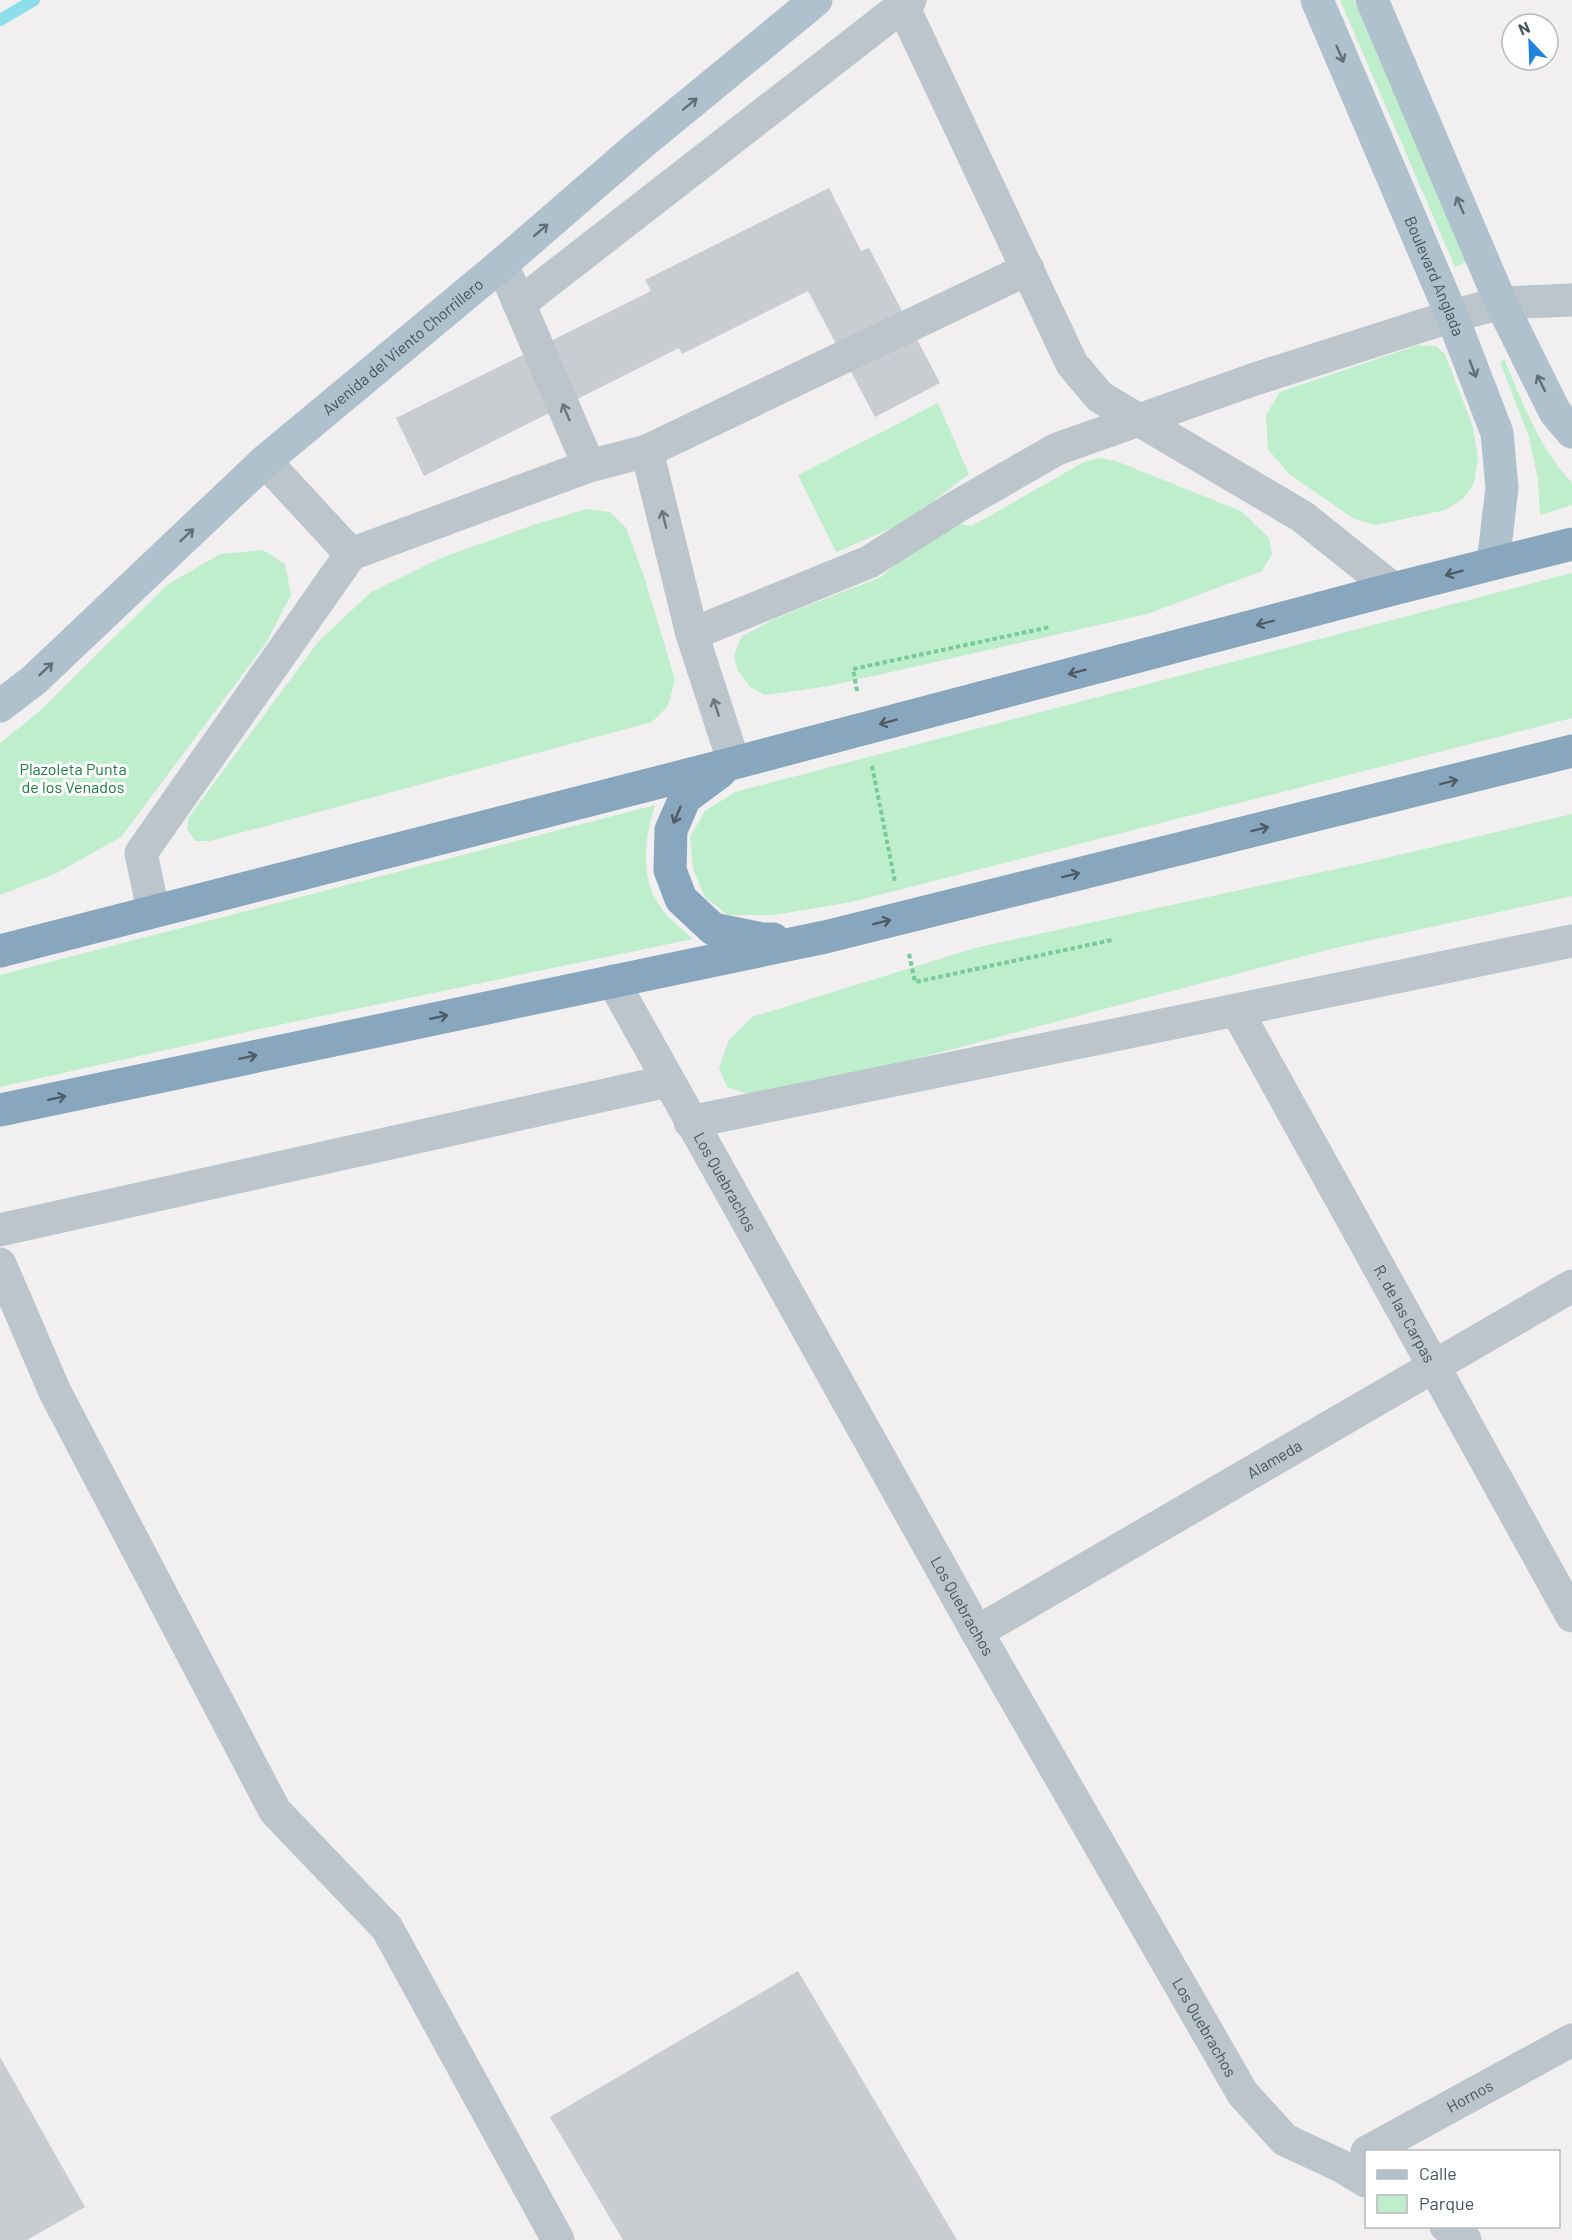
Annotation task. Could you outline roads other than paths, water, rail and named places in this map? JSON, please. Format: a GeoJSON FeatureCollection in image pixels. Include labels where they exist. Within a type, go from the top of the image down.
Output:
{"type":"FeatureCollection","features":[{"type":"Feature","properties":{"kind":"highway"},"geometry":{"type":"LineString","coordinates":[[0,951],[734,763],[1572,544]]}},
{"type":"Feature","properties":{"kind":"highway"},"geometry":{"type":"LineString","coordinates":[[0,1110],[825,936],[1572,751]]}},
{"type":"Feature","properties":{"kind":"highway"},"geometry":{"type":"LineString","coordinates":[[734,763],[685,798],[671,830],[670,870],[681,899],[713,929],[762,939],[825,936]]}},
{"type":"Feature","properties":{"kind":"main road","name":"Avenida del Viento Chorrillero"},"geometry":{"type":"LineString","coordinates":[[0,706],[34,680],[266,461],[502,264],[636,148],[816,0]]}},
{"type":"Feature","properties":{"kind":"main road","name":"Boulevard Anglada"},"geometry":{"type":"LineString","coordinates":[[1317,0],[1452,316],[1497,433],[1502,488],[1493,563]]}},
{"type":"Feature","properties":{"kind":"main road"},"geometry":{"type":"LineString","coordinates":[[1372,0],[1502,303],[1556,412],[1572,432]]}},
{"type":"Feature","properties":{"kind":"street"},"geometry":{"type":"LineString","coordinates":[[519,304],[904,2],[1072,364],[1100,397],[1303,517],[1393,589]]}},
{"type":"Feature","properties":{"kind":"street"},"geometry":{"type":"LineString","coordinates":[[502,264],[589,466]]}},
{"type":"Feature","properties":{"kind":"street"},"geometry":{"type":"LineString","coordinates":[[153,910],[141,853],[351,554],[589,466],[647,451],[1028,269]]}},
{"type":"Feature","properties":{"kind":"street"},"geometry":{"type":"LineString","coordinates":[[692,634],[869,562],[956,507],[1057,449],[1255,378],[1452,316],[1502,303],[1572,300]]}},
{"type":"Feature","properties":{"kind":"street"},"geometry":{"type":"LineString","coordinates":[[647,451],[692,634],[734,763]]}},
{"type":"Feature","properties":{"kind":"street"},"geometry":{"type":"LineString","coordinates":[[266,461],[351,554]]}},
{"type":"Feature","properties":{"kind":"street"},"geometry":{"type":"LineString","coordinates":[[690,1122],[1150,1026],[1237,1011],[1572,940]]}},
{"type":"Feature","properties":{"kind":"street","name":"Los Quebrachos"},"geometry":{"type":"LineString","coordinates":[[613,981],[977,1632],[1243,2094],[1285,2140],[1360,2162]]}},
{"type":"Feature","properties":{"kind":"street","name":"R. de las Carpas"},"geometry":{"type":"LineString","coordinates":[[1237,1011],[1572,1617]]}},
{"type":"Feature","properties":{"kind":"street"},"geometry":{"type":"LineString","coordinates":[[0,1230],[668,1081]]}},
{"type":"Feature","properties":{"kind":"street"},"geometry":{"type":"LineString","coordinates":[[0,1264],[55,1392],[275,1811],[387,1928],[558,2240]]}},
{"type":"Feature","properties":{"kind":"street","name":"Alameda"},"geometry":{"type":"LineString","coordinates":[[977,1632],[1572,1286]]}},
{"type":"Feature","properties":{"kind":"street","name":"Hornos"},"geometry":{"type":"LineString","coordinates":[[1381,2150],[1572,2040]]}},
{"type":"Feature","properties":{"kind":"street"},"geometry":{"type":"LineString","coordinates":[[1449,2228],[1465,2240]]}},
{"type":"Feature","properties":{"kind":"waterway"},"geometry":{"type":"LineString","coordinates":[[0,20],[34,0]]}},
{"type":"Feature","properties":{"kind":"park label","name":"Plazoleta Punta de los Venados"},"geometry":{"type":"Point","coordinates":[73,778]}}]}
